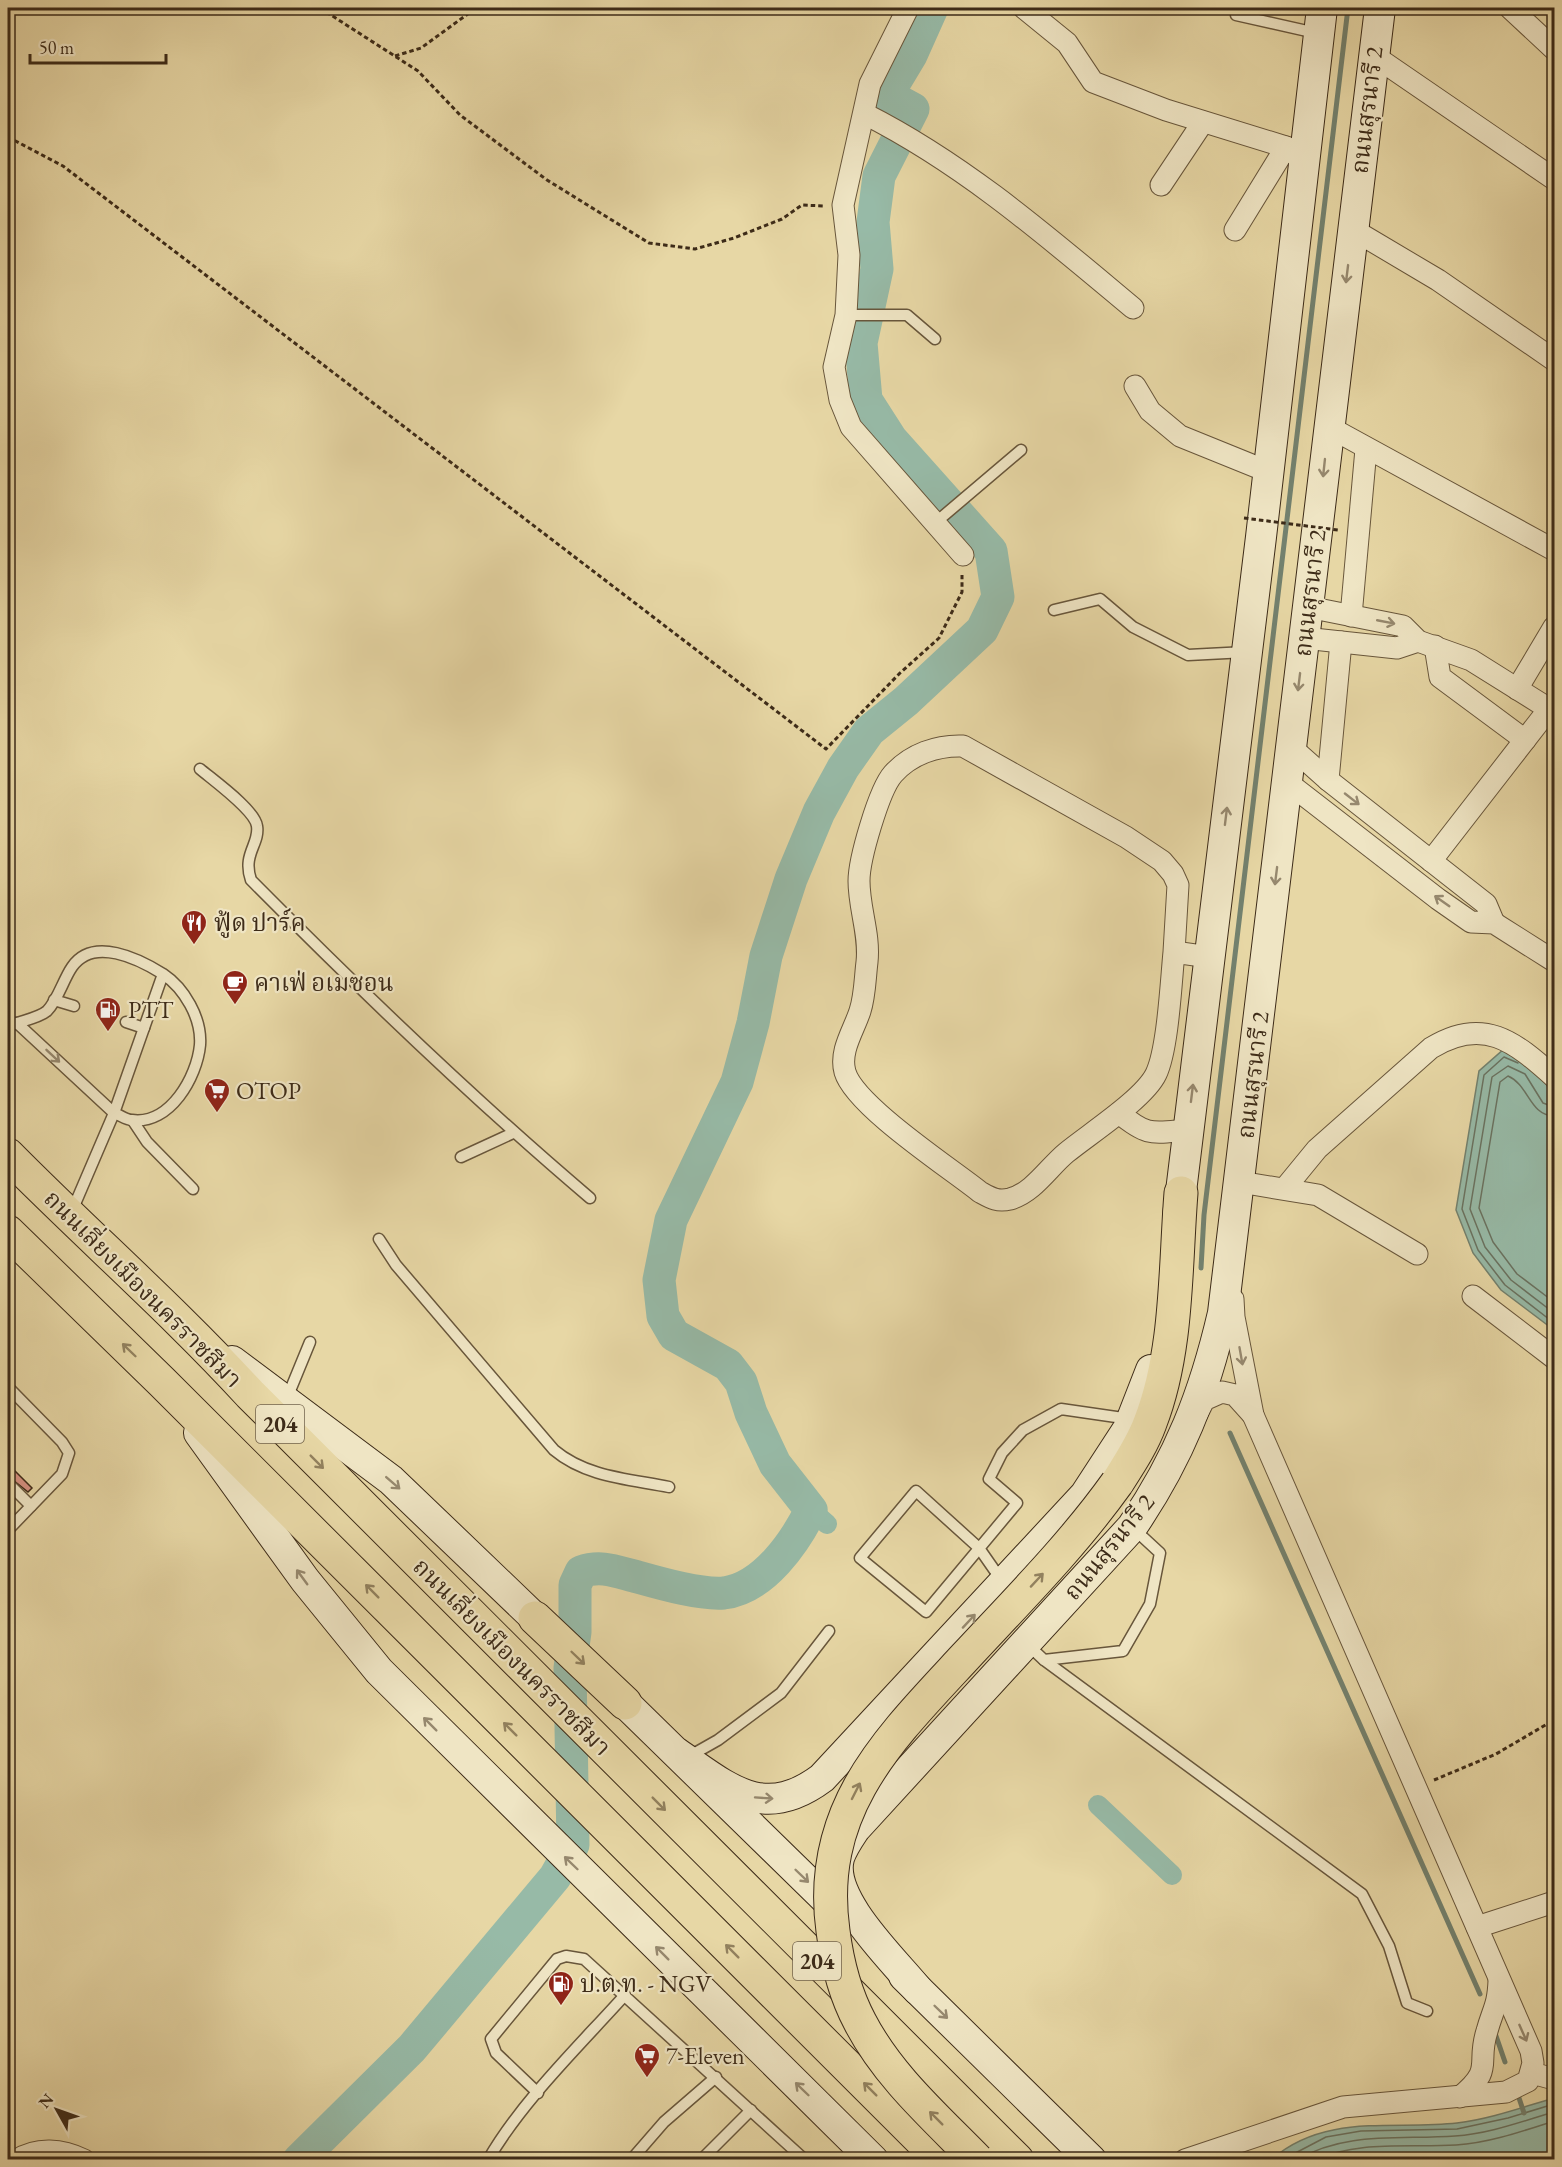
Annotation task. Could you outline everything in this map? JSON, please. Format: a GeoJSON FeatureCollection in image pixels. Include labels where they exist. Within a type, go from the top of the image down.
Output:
{"type":"FeatureCollection","features":[{"type":"Feature","properties":{"kind":"highway","name":"ถนนเลี่ยงเมืองนครราชสีมา"},"geometry":{"type":"LineString","coordinates":[[8,1155],[69,1217],[195,1335],[250,1394],[1017,2160]]}},
{"type":"Feature","properties":{"kind":"highway"},"geometry":{"type":"LineString","coordinates":[[977,2160],[894,2073],[860,2022],[850,1999],[835,1949],[830,1899],[832,1857],[852,1799],[883,1748],[1064,1550],[1117,1483],[1149,1425],[1162,1382],[1170,1334],[1181,1193]]}},
{"type":"Feature","properties":{"kind":"highway","name":"204"},"geometry":{"type":"LineString","coordinates":[[15,1244],[162,1382],[941,2160]]}},
{"type":"Feature","properties":{"kind":"highway"},"geometry":{"type":"LineString","coordinates":[[535,1618],[625,1703]]}},
{"type":"Feature","properties":{"kind":"main road","name":"ถนนสุรนารี 2"},"geometry":{"type":"LineString","coordinates":[[918,1990],[854,1912],[840,1884],[839,1858],[855,1829],[981,1693],[1035,1652],[1132,1527],[1163,1479],[1184,1438],[1200,1401],[1214,1352],[1223,1313],[1231,1256],[1380,8]]}},
{"type":"Feature","properties":{"kind":"main road"},"geometry":{"type":"LineString","coordinates":[[681,1756],[731,1790],[750,1797],[771,1799],[796,1794],[822,1778],[1085,1495],[1108,1463],[1132,1419],[1153,1363],[1160,1335],[1181,1193],[1269,472],[1296,155],[1320,21]]}},
{"type":"Feature","properties":{"kind":"main road"},"geometry":{"type":"LineString","coordinates":[[195,1335],[391,1480],[535,1618]]}},
{"type":"Feature","properties":{"kind":"main road"},"geometry":{"type":"LineString","coordinates":[[162,1382],[342,1629],[424,1719],[873,2160]]}},
{"type":"Feature","properties":{"kind":"main road"},"geometry":{"type":"LineString","coordinates":[[938,1654],[916,1689],[915,1704],[924,1716],[938,1720],[945,1719],[981,1693]]}},
{"type":"Feature","properties":{"kind":"main road"},"geometry":{"type":"LineString","coordinates":[[625,1703],[1091,2160]]}},
{"type":"Feature","properties":{"kind":"street"},"geometry":{"type":"LineString","coordinates":[[908,8],[870,84],[843,205],[849,255],[846,315],[834,367],[840,400],[851,427],[940,519],[963,555]]}},
{"type":"Feature","properties":{"kind":"street"},"geometry":{"type":"LineString","coordinates":[[1024,8],[1067,43],[1093,82],[1296,155],[1235,230]]}},
{"type":"Feature","properties":{"kind":"street"},"geometry":{"type":"LineString","coordinates":[[1510,8],[1554,49]]}},
{"type":"Feature","properties":{"kind":"street"},"geometry":{"type":"LineString","coordinates":[[1373,55],[1549,168]]}},
{"type":"Feature","properties":{"kind":"street"},"geometry":{"type":"LineString","coordinates":[[865,114],[919,144],[1025,218],[1133,308]]}},
{"type":"Feature","properties":{"kind":"street"},"geometry":{"type":"LineString","coordinates":[[1161,185],[1203,122]]}},
{"type":"Feature","properties":{"kind":"street"},"geometry":{"type":"LineString","coordinates":[[1352,229],[1438,280],[1554,360]]}},
{"type":"Feature","properties":{"kind":"street"},"geometry":{"type":"LineString","coordinates":[[1135,386],[1150,411],[1180,436],[1269,472]]}},
{"type":"Feature","properties":{"kind":"street"},"geometry":{"type":"LineString","coordinates":[[1329,427],[1554,550]]}},
{"type":"Feature","properties":{"kind":"street"},"geometry":{"type":"LineString","coordinates":[[1350,616],[1366,449]]}},
{"type":"Feature","properties":{"kind":"street"},"geometry":{"type":"LineString","coordinates":[[1308,607],[1403,626],[1426,644],[1471,660],[1552,710],[1525,740],[1431,861]]}},
{"type":"Feature","properties":{"kind":"street"},"geometry":{"type":"LineString","coordinates":[[1517,689],[1554,627]]}},
{"type":"Feature","properties":{"kind":"street"},"geometry":{"type":"LineString","coordinates":[[1304,638],[1396,648],[1426,644]]}},
{"type":"Feature","properties":{"kind":"street"},"geometry":{"type":"LineString","coordinates":[[1328,780],[1341,642]]}},
{"type":"Feature","properties":{"kind":"street"},"geometry":{"type":"LineString","coordinates":[[1426,644],[1440,677],[1525,740]]}},
{"type":"Feature","properties":{"kind":"street"},"geometry":{"type":"LineString","coordinates":[[963,746],[1126,837],[1162,861],[1173,874],[1178,885],[1174,951],[1159,1066],[1155,1077],[1119,1113],[1064,1155],[1043,1177],[1013,1199],[997,1201],[962,1178],[856,1092],[845,1072],[844,1057],[860,1010],[867,957],[868,932],[861,909],[859,879],[868,832],[892,775],[907,762],[934,747],[963,746]]}},
{"type":"Feature","properties":{"kind":"street"},"geometry":{"type":"LineString","coordinates":[[1291,747],[1328,780],[1486,904],[1494,923]]}},
{"type":"Feature","properties":{"kind":"street"},"geometry":{"type":"LineString","coordinates":[[1287,782],[1471,922],[1494,923],[1554,961]]}},
{"type":"Feature","properties":{"kind":"street"},"geometry":{"type":"LineString","coordinates":[[1174,951],[1209,957]]}},
{"type":"Feature","properties":{"kind":"street"},"geometry":{"type":"LineString","coordinates":[[1285,1188],[1317,1149],[1431,1048],[1449,1037],[1465,1032],[1496,1035],[1529,1054],[1554,1077]]}},
{"type":"Feature","properties":{"kind":"street"},"geometry":{"type":"LineString","coordinates":[[1119,1113],[1140,1130],[1152,1133],[1188,1130]]}},
{"type":"Feature","properties":{"kind":"street"},"geometry":{"type":"LineString","coordinates":[[1240,1182],[1318,1195],[1417,1254]]}},
{"type":"Feature","properties":{"kind":"street"},"geometry":{"type":"LineString","coordinates":[[1185,2160],[1343,2107],[1512,2090],[1528,2081],[1532,2073],[1532,2051],[1253,1415],[1234,1317],[1231,1256]]}},
{"type":"Feature","properties":{"kind":"street"},"geometry":{"type":"LineString","coordinates":[[1473,1296],[1554,1358]]}},
{"type":"Feature","properties":{"kind":"street"},"geometry":{"type":"LineString","coordinates":[[1184,1438],[1204,1400],[1215,1393],[1234,1395],[1253,1415]]}},
{"type":"Feature","properties":{"kind":"street"},"geometry":{"type":"LineString","coordinates":[[1477,1927],[1554,1902]]}},
{"type":"Feature","properties":{"kind":"street"},"geometry":{"type":"LineString","coordinates":[[1460,2097],[1478,2083],[1484,2069],[1486,2031],[1498,2001],[1499,1979]]}},
{"type":"Feature","properties":{"kind":"street"},"geometry":{"type":"LineString","coordinates":[[1532,2073],[1554,2079]]}},
{"type":"Feature","properties":{"kind":"street"},"geometry":{"type":"LineString","coordinates":[[17,2160],[32,2150],[53,2151],[84,2160]]}},
{"type":"Feature","properties":{"kind":"lane"},"geometry":{"type":"LineString","coordinates":[[1236,15],[1320,21]]}},
{"type":"Feature","properties":{"kind":"lane"},"geometry":{"type":"LineString","coordinates":[[846,315],[867,317],[906,315],[935,339]]}},
{"type":"Feature","properties":{"kind":"lane"},"geometry":{"type":"LineString","coordinates":[[940,519],[1022,450]]}},
{"type":"Feature","properties":{"kind":"lane"},"geometry":{"type":"LineString","coordinates":[[1054,610],[1100,599],[1132,627],[1188,655],[1247,652]]}},
{"type":"Feature","properties":{"kind":"lane"},"geometry":{"type":"LineString","coordinates":[[200,769],[252,814],[257,826],[247,868],[250,880],[324,955],[513,1133],[590,1198]]}},
{"type":"Feature","properties":{"kind":"lane"},"geometry":{"type":"LineString","coordinates":[[90,952],[128,956],[175,982],[189,1002],[200,1044],[191,1077],[170,1109],[157,1115],[133,1120],[114,1113],[12,1025],[46,1012],[54,1000],[73,965],[90,952]]}},
{"type":"Feature","properties":{"kind":"lane"},"geometry":{"type":"LineString","coordinates":[[69,1217],[114,1113],[163,974]]}},
{"type":"Feature","properties":{"kind":"lane"},"geometry":{"type":"LineString","coordinates":[[54,1000],[74,1006]]}},
{"type":"Feature","properties":{"kind":"lane"},"geometry":{"type":"LineString","coordinates":[[126,1022],[144,1028]]}},
{"type":"Feature","properties":{"kind":"lane"},"geometry":{"type":"LineString","coordinates":[[133,1120],[147,1143],[193,1189]]}},
{"type":"Feature","properties":{"kind":"lane"},"geometry":{"type":"LineString","coordinates":[[461,1157],[513,1133]]}},
{"type":"Feature","properties":{"kind":"lane"},"geometry":{"type":"LineString","coordinates":[[379,1239],[396,1265],[554,1450],[570,1464],[585,1470],[669,1487]]}},
{"type":"Feature","properties":{"kind":"lane"},"geometry":{"type":"LineString","coordinates":[[285,1401],[310,1342]]}},
{"type":"Feature","properties":{"kind":"lane"},"geometry":{"type":"LineString","coordinates":[[8,1387],[62,1442],[69,1454],[62,1474],[8,1530]]}},
{"type":"Feature","properties":{"kind":"lane"},"geometry":{"type":"LineString","coordinates":[[1004,1584],[979,1548],[916,1491],[860,1558],[926,1612],[979,1548],[1017,1503],[989,1479],[1002,1453],[1023,1430],[1061,1409],[1132,1419]]}},
{"type":"Feature","properties":{"kind":"lane"},"geometry":{"type":"LineString","coordinates":[[8,1483],[31,1506]]}},
{"type":"Feature","properties":{"kind":"lane"},"geometry":{"type":"LineString","coordinates":[[1035,1652],[1123,1651],[1150,1604],[1160,1553],[1132,1527]]}},
{"type":"Feature","properties":{"kind":"lane"},"geometry":{"type":"LineString","coordinates":[[681,1756],[718,1740],[782,1693],[829,1631]]}},
{"type":"Feature","properties":{"kind":"lane"},"geometry":{"type":"LineString","coordinates":[[1035,1652],[1362,1894],[1389,1946],[1407,2003],[1427,2011]]}},
{"type":"Feature","properties":{"kind":"lane"},"geometry":{"type":"LineString","coordinates":[[538,2093],[496,2053],[491,2039],[558,1959],[566,1956],[584,1959],[716,2077],[797,2157]]}},
{"type":"Feature","properties":{"kind":"lane"},"geometry":{"type":"LineString","coordinates":[[488,2160],[496,2145],[538,2093],[625,1995]]}},
{"type":"Feature","properties":{"kind":"lane"},"geometry":{"type":"LineString","coordinates":[[631,2160],[664,2122],[716,2077]]}},
{"type":"Feature","properties":{"kind":"lane"},"geometry":{"type":"LineString","coordinates":[[701,2160],[751,2110]]}},
{"type":"Feature","properties":{"kind":"path"},"geometry":{"type":"LineString","coordinates":[[320,8],[418,71],[460,115],[547,180],[649,243],[695,249],[782,219],[801,205],[843,205]]}},
{"type":"Feature","properties":{"kind":"path"},"geometry":{"type":"LineString","coordinates":[[395,57],[421,48],[476,8]]}},
{"type":"Feature","properties":{"kind":"path"},"geometry":{"type":"LineString","coordinates":[[8,137],[63,166],[826,749],[900,673],[939,638],[962,592],[963,555]]}},
{"type":"Feature","properties":{"kind":"path"},"geometry":{"type":"LineString","coordinates":[[1244,518],[1338,530]]}},
{"type":"Feature","properties":{"kind":"path"},"geometry":{"type":"LineString","coordinates":[[1416,1787],[1496,1754],[1554,1720]]}},
{"type":"Feature","properties":{"kind":"water"},"geometry":{"type":"Polygon","coordinates":[[[1504,1049],[1534,1064],[1554,1097],[1554,1330],[1501,1290],[1473,1253],[1456,1210],[1479,1071],[1504,1049]]]}},
{"type":"Feature","properties":{"kind":"water"},"geometry":{"type":"Polygon","coordinates":[[[1554,2098],[1554,2157],[1547,2159],[1272,2159],[1314,2135],[1337,2129],[1360,2126],[1457,2123],[1494,2116],[1554,2098]]]}},
{"type":"Feature","properties":{"kind":"building"},"geometry":{"type":"Polygon","coordinates":[[[8,1464],[32,1488],[28,1492],[8,1476],[8,1464]]]}},
{"type":"Feature","properties":{"kind":"waterway"},"geometry":{"type":"LineString","coordinates":[[299,2160],[412,2048],[555,1877],[573,1845],[570,1668],[575,1632],[575,1585],[581,1572],[595,1569],[620,1572],[703,1592],[724,1593],[739,1589],[765,1573],[777,1562],[811,1510],[775,1464],[751,1413],[741,1382],[728,1365],[674,1335],[663,1316],[659,1280],[671,1220],[737,1082],[753,1023],[766,956],[791,879],[819,812],[843,768],[869,731],[906,701],[982,630],[998,597],[991,551],[891,439],[866,400],[861,343],[877,269],[873,222],[879,176],[913,109],[887,95],[911,55],[932,8]]}},
{"type":"Feature","properties":{"kind":"waterway"},"geometry":{"type":"LineString","coordinates":[[1201,1268],[1204,1215],[1348,8]]}},
{"type":"Feature","properties":{"kind":"waterway"},"geometry":{"type":"LineString","coordinates":[[1230,1433],[1480,1994]]}},
{"type":"Feature","properties":{"kind":"waterway"},"geometry":{"type":"LineString","coordinates":[[811,1510],[827,1524]]}},
{"type":"Feature","properties":{"kind":"waterway"},"geometry":{"type":"LineString","coordinates":[[1098,1805],[1172,1875]]}},
{"type":"Feature","properties":{"kind":"waterway"},"geometry":{"type":"LineString","coordinates":[[1495,2033],[1505,2062]]}},
{"type":"Feature","properties":{"kind":"waterway"},"geometry":{"type":"LineString","coordinates":[[1519,2098],[1524,2113]]}},
{"type":"Feature","properties":{"kind":"place","name":"ฟู้ด ปาร์ค"},"geometry":{"type":"Point","coordinates":[194,946]}},
{"type":"Feature","properties":{"kind":"place","name":"คาเฟ่ อเมซอน"},"geometry":{"type":"Point","coordinates":[235,1006]}},
{"type":"Feature","properties":{"kind":"place","name":"PTT"},"geometry":{"type":"Point","coordinates":[108,1033]}},
{"type":"Feature","properties":{"kind":"place","name":"OTOP"},"geometry":{"type":"Point","coordinates":[217,1114]}},
{"type":"Feature","properties":{"kind":"place","name":"ป.ต.ท. - NGV"},"geometry":{"type":"Point","coordinates":[561,2007]}},
{"type":"Feature","properties":{"kind":"place","name":"7-Eleven"},"geometry":{"type":"Point","coordinates":[647,2079]}}]}
